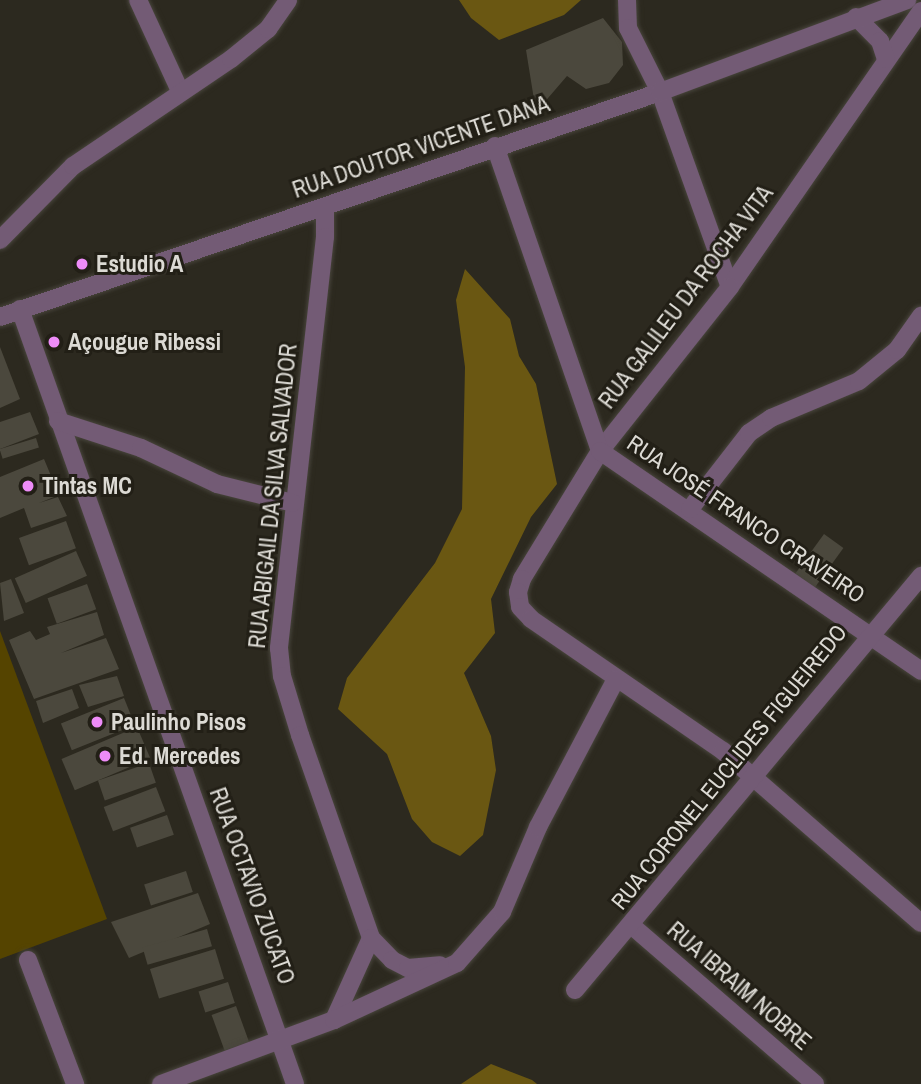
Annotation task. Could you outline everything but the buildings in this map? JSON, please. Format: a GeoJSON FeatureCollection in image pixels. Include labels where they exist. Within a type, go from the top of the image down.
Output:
{"type":"FeatureCollection","features":[{"type":"Feature","properties":{"kind":"street"},"geometry":{"type":"LineString","coordinates":[[138,0],[180,91]]}},
{"type":"Feature","properties":{"kind":"street"},"geometry":{"type":"LineString","coordinates":[[0,240],[73,166],[268,29],[288,0]]}},
{"type":"Feature","properties":{"kind":"street"},"geometry":{"type":"LineString","coordinates":[[627,0],[628,28],[660,92],[730,287]]}},
{"type":"Feature","properties":{"kind":"street","name":"RUA DOUTOR VICENTE DANA"},"geometry":{"type":"LineString","coordinates":[[0,317],[495,146],[660,92],[907,0]]}},
{"type":"Feature","properties":{"kind":"street","name":"RUA GALILEU DA ROCHA VITA"},"geometry":{"type":"LineString","coordinates":[[616,679],[531,619],[520,607],[522,579],[600,451],[730,287],[921,10]]}},
{"type":"Feature","properties":{"kind":"street"},"geometry":{"type":"LineString","coordinates":[[856,17],[880,41],[886,59]]}},
{"type":"Feature","properties":{"kind":"street","name":"RUA JOSÉ FRANCO CRAVEIRO"},"geometry":{"type":"LineString","coordinates":[[495,146],[600,451],[691,509],[921,671]]}},
{"type":"Feature","properties":{"kind":"street","name":"RUA ABIGAIL DA SILVA SALVADOR"},"geometry":{"type":"LineString","coordinates":[[324,206],[325,237],[293,503],[279,648],[282,676],[371,938]]}},
{"type":"Feature","properties":{"kind":"street","name":"RUA OCTAVIO ZUCATO"},"geometry":{"type":"LineString","coordinates":[[20,309],[281,1037],[295,1084]]}},
{"type":"Feature","properties":{"kind":"street"},"geometry":{"type":"LineString","coordinates":[[691,509],[749,433],[771,418],[859,381],[897,350],[921,316]]}},
{"type":"Feature","properties":{"kind":"street"},"geometry":{"type":"LineString","coordinates":[[58,421],[141,448],[217,484],[293,503]]}},
{"type":"Feature","properties":{"kind":"street","name":"RUA CORONEL EUCLIDES FIGUEIREDO"},"geometry":{"type":"LineString","coordinates":[[575,990],[755,777],[870,633],[921,576]]}},
{"type":"Feature","properties":{"kind":"street"},"geometry":{"type":"LineString","coordinates":[[161,1084],[281,1037],[334,1020],[457,963],[502,912],[538,827],[616,679],[755,777],[921,923]]}},
{"type":"Feature","properties":{"kind":"street","name":"RUA IBRAIM NOBRE"},"geometry":{"type":"LineString","coordinates":[[631,925],[815,1084]]}},
{"type":"Feature","properties":{"kind":"street"},"geometry":{"type":"LineString","coordinates":[[334,1020],[371,938],[393,960],[408,968],[457,963]]}},
{"type":"Feature","properties":{"kind":"street"},"geometry":{"type":"LineString","coordinates":[[28,960],[75,1084]]}},
{"type":"Feature","properties":{"kind":"shaded area"},"geometry":{"type":"Polygon","coordinates":[[[459,0],[581,0],[564,15],[499,40],[471,18],[459,0]]]}},
{"type":"Feature","properties":{"kind":"shaded area"},"geometry":{"type":"Polygon","coordinates":[[[465,269],[510,319],[519,356],[536,384],[557,484],[531,517],[491,599],[495,633],[464,673],[491,736],[496,770],[483,835],[460,856],[432,842],[412,819],[387,754],[338,709],[347,678],[435,563],[462,509],[465,367],[456,300],[465,269]]]}},
{"type":"Feature","properties":{"kind":"shaded area"},"geometry":{"type":"Polygon","coordinates":[[[0,631],[107,919],[0,959],[0,631]]]}},
{"type":"Feature","properties":{"kind":"shaded area"},"geometry":{"type":"Polygon","coordinates":[[[491,1064],[532,1080],[537,1084],[461,1084],[491,1064]]]}},
{"type":"Feature","properties":{"kind":"place","name":"Estudio A"},"geometry":{"type":"Point","coordinates":[82,264]}},
{"type":"Feature","properties":{"kind":"place","name":"Açougue Ribessi"},"geometry":{"type":"Point","coordinates":[54,342]}},
{"type":"Feature","properties":{"kind":"place","name":"Tintas MC"},"geometry":{"type":"Point","coordinates":[28,486]}},
{"type":"Feature","properties":{"kind":"place","name":"Paulinho Pisos"},"geometry":{"type":"Point","coordinates":[97,722]}},
{"type":"Feature","properties":{"kind":"place","name":"Ed. Mercedes"},"geometry":{"type":"Point","coordinates":[105,756]}}]}
